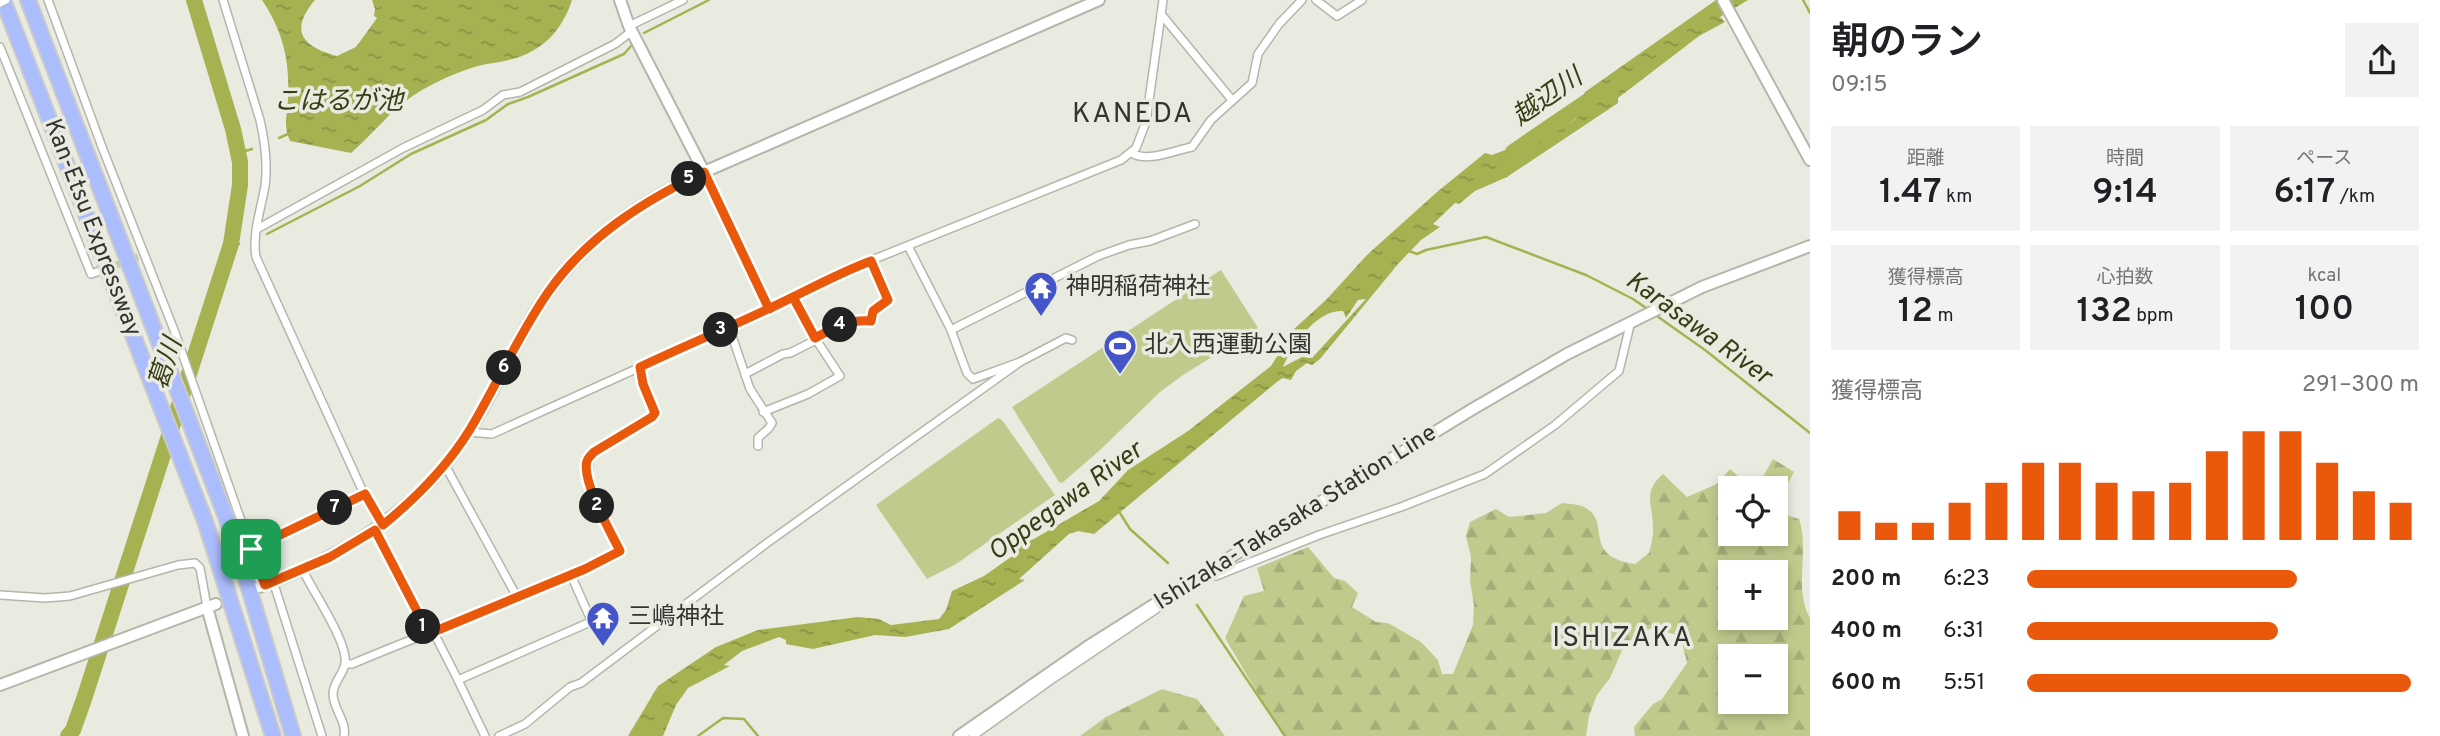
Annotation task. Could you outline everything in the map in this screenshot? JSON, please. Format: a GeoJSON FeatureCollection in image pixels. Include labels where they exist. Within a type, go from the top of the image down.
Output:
{"type":"FeatureCollection","features":[{"type":"Feature","properties":{"kind":"highway","name":"Kan-Etsu Expressway"},"geometry":{"type":"LineString","coordinates":[[28,0],[234,538],[293,736]]}},
{"type":"Feature","properties":{"kind":"highway","name":"Kan-Etsu Expressway"},"geometry":{"type":"LineString","coordinates":[[3,1],[205,521],[273,736]]}},
{"type":"Feature","properties":{"kind":"street"},"geometry":{"type":"LineString","coordinates":[[59,0],[49,2],[142,256],[177,340],[251,549],[322,736]]}},
{"type":"Feature","properties":{"kind":"street"},"geometry":{"type":"LineString","coordinates":[[223,0],[264,139],[265,182],[255,242],[256,257],[419,615],[458,680],[485,736]]}},
{"type":"Feature","properties":{"kind":"street"},"geometry":{"type":"LineString","coordinates":[[620,0],[631,29],[704,172],[769,309]]}},
{"type":"Feature","properties":{"kind":"street"},"geometry":{"type":"LineString","coordinates":[[257,229],[403,148],[483,110],[503,95],[520,92],[615,44],[631,29],[683,0]]}},
{"type":"Feature","properties":{"kind":"street"},"geometry":{"type":"LineString","coordinates":[[266,584],[339,553],[379,528],[415,496],[445,465],[468,432],[550,289],[578,256],[638,206],[704,172],[1099,0]]}},
{"type":"Feature","properties":{"kind":"street"},"geometry":{"type":"LineString","coordinates":[[468,432],[492,434],[871,261],[1103,169],[1132,153],[1140,141],[1146,122],[1163,0]]}},
{"type":"Feature","properties":{"kind":"street"},"geometry":{"type":"LineString","coordinates":[[1132,153],[1138,157],[1146,157],[1192,146],[1211,120],[1252,83],[1258,54],[1279,24],[1302,0]]}},
{"type":"Feature","properties":{"kind":"street"},"geometry":{"type":"LineString","coordinates":[[1316,0],[1337,16],[1362,0]]}},
{"type":"Feature","properties":{"kind":"street"},"geometry":{"type":"LineString","coordinates":[[1723,0],[1810,160]]}},
{"type":"Feature","properties":{"kind":"street"},"geometry":{"type":"LineString","coordinates":[[1161,14],[1232,100]]}},
{"type":"Feature","properties":{"kind":"street"},"geometry":{"type":"LineString","coordinates":[[0,47],[91,274],[97,272]]}},
{"type":"Feature","properties":{"kind":"street"},"geometry":{"type":"LineString","coordinates":[[951,330],[1098,256],[1195,224]]}},
{"type":"Feature","properties":{"kind":"street"},"geometry":{"type":"LineString","coordinates":[[908,246],[951,330],[967,373],[973,379],[1020,362],[1062,340],[1072,340]]}},
{"type":"Feature","properties":{"kind":"street","name":"Ishizaka-Takasaka Station Line"},"geometry":{"type":"LineString","coordinates":[[959,736],[1087,647],[1196,578],[1567,354],[1662,305],[1726,277],[1810,246]]}},
{"type":"Feature","properties":{"kind":"street"},"geometry":{"type":"LineString","coordinates":[[745,374],[842,324],[871,321],[873,311],[888,300],[871,261]]}},
{"type":"Feature","properties":{"kind":"street"},"geometry":{"type":"LineString","coordinates":[[763,412],[808,394],[839,376],[793,297]]}},
{"type":"Feature","properties":{"kind":"street"},"geometry":{"type":"LineString","coordinates":[[973,736],[1172,599],[1196,578],[1216,576],[1485,474],[1555,425],[1619,371],[1636,318]]}},
{"type":"Feature","properties":{"kind":"street"},"geometry":{"type":"LineString","coordinates":[[729,327],[755,400],[772,423],[758,438],[758,446]]}},
{"type":"Feature","properties":{"kind":"street"},"geometry":{"type":"LineString","coordinates":[[499,736],[525,724],[570,687],[582,684],[767,543],[1020,362]]}},
{"type":"Feature","properties":{"kind":"street"},"geometry":{"type":"LineString","coordinates":[[345,664],[352,664],[430,634],[571,575],[620,551],[597,507],[587,468],[588,460],[594,452],[655,413],[643,384],[640,367]]}},
{"type":"Feature","properties":{"kind":"street"},"geometry":{"type":"LineString","coordinates":[[445,465],[517,597]]}},
{"type":"Feature","properties":{"kind":"street"},"geometry":{"type":"LineString","coordinates":[[251,549],[365,494]]}},
{"type":"Feature","properties":{"kind":"street"},"geometry":{"type":"LineString","coordinates":[[0,595],[64,597],[178,565],[195,563],[200,568],[211,606],[243,736]]}},
{"type":"Feature","properties":{"kind":"street"},"geometry":{"type":"LineString","coordinates":[[303,570],[334,626],[345,664],[333,691],[345,730],[344,736]]}},
{"type":"Feature","properties":{"kind":"street"},"geometry":{"type":"LineString","coordinates":[[458,680],[588,623],[591,620],[571,575]]}},
{"type":"Feature","properties":{"kind":"street"},"geometry":{"type":"LineString","coordinates":[[0,685],[211,606]]}},
{"type":"Feature","properties":{"kind":"green space","name":"北入西運動公園"},"geometry":{"type":"Polygon","coordinates":[[[1221,270],[1258,328],[1160,392],[1099,451],[1062,483],[1059,482],[1012,407],[1221,270]]]}},
{"type":"Feature","properties":{"kind":"green space"},"geometry":{"type":"Polygon","coordinates":[[[998,418],[1055,495],[956,564],[927,579],[876,505],[998,418]]]}},
{"type":"Feature","properties":{"kind":"green space"},"geometry":{"type":"Polygon","coordinates":[[[1773,459],[1794,472],[1788,483],[1788,476],[1763,476],[1773,459]]]}},
{"type":"Feature","properties":{"kind":"green space"},"geometry":{"type":"Polygon","coordinates":[[[1730,469],[1738,476],[1724,476],[1730,469]]]}},
{"type":"Feature","properties":{"kind":"green space"},"geometry":{"type":"Polygon","coordinates":[[[1663,474],[1687,497],[1717,484],[1718,546],[1788,546],[1788,516],[1799,519],[1803,544],[1803,595],[1810,618],[1810,736],[1635,736],[1634,727],[1653,704],[1662,699],[1687,663],[1681,637],[1654,627],[1635,636],[1624,646],[1610,678],[1597,695],[1589,716],[1586,736],[1283,736],[1225,638],[1244,596],[1264,591],[1257,568],[1308,547],[1334,578],[1345,581],[1358,593],[1352,607],[1376,622],[1388,623],[1421,642],[1438,660],[1442,674],[1453,674],[1473,625],[1471,557],[1466,536],[1470,522],[1496,509],[1509,517],[1546,513],[1562,503],[1579,505],[1592,513],[1602,546],[1608,554],[1618,560],[1635,564],[1649,553],[1653,531],[1650,494],[1652,487],[1663,474]]]}},
{"type":"Feature","properties":{"kind":"green space"},"geometry":{"type":"Polygon","coordinates":[[[1162,689],[1197,699],[1225,736],[1080,736],[1106,717],[1162,689]]]}},
{"type":"Feature","properties":{"kind":"water","name":"こはるが池"},"geometry":{"type":"Polygon","coordinates":[[[262,0],[315,0],[303,20],[303,36],[315,47],[337,56],[356,47],[377,18],[374,16],[372,0],[572,0],[563,21],[541,46],[505,61],[461,71],[421,91],[397,108],[351,153],[290,141],[286,125],[288,85],[284,47],[262,0]]]}},
{"type":"Feature","properties":{"kind":"water"},"geometry":{"type":"Polygon","coordinates":[[[1716,0],[1748,0],[1720,17],[1725,22],[1699,36],[1618,98],[1618,103],[1507,177],[1475,191],[1459,204],[1455,203],[1433,224],[1440,227],[1421,240],[1398,264],[1320,359],[1312,365],[1307,363],[1296,371],[1291,380],[1283,378],[1278,381],[1094,534],[1078,531],[1069,534],[1019,579],[1025,580],[949,629],[905,637],[875,635],[813,649],[786,644],[786,640],[779,637],[742,651],[724,665],[730,666],[688,688],[676,705],[663,736],[628,736],[658,686],[716,647],[758,630],[858,617],[879,619],[891,625],[939,619],[946,610],[952,591],[984,576],[1018,552],[1017,543],[1034,539],[1099,501],[1128,470],[1188,431],[1271,366],[1294,329],[1326,300],[1367,255],[1437,192],[1485,153],[1492,155],[1560,129],[1576,119],[1585,92],[1716,0]],[[1366,299],[1358,300],[1346,318],[1343,311],[1333,312],[1315,322],[1299,339],[1283,367],[1302,357],[1312,358],[1366,299]]]}},
{"type":"Feature","properties":{"kind":"waterway","name":"葛川"},"geometry":{"type":"LineString","coordinates":[[68,736],[73,730],[84,699],[231,244],[240,185],[240,162],[233,129],[194,0]]}},
{"type":"Feature","properties":{"kind":"waterway"},"geometry":{"type":"LineString","coordinates":[[644,33],[709,0]]}},
{"type":"Feature","properties":{"kind":"waterway"},"geometry":{"type":"LineString","coordinates":[[1803,0],[1810,13]]}},
{"type":"Feature","properties":{"kind":"waterway"},"geometry":{"type":"LineString","coordinates":[[267,234],[360,186],[411,154],[486,120],[508,104],[624,54],[631,46]]}},
{"type":"Feature","properties":{"kind":"waterway","name":"越辺川"},"geometry":{"type":"LineString","coordinates":[[1513,152],[1598,94]]}},
{"type":"Feature","properties":{"kind":"waterway"},"geometry":{"type":"LineString","coordinates":[[279,138],[288,134]]}},
{"type":"Feature","properties":{"kind":"waterway"},"geometry":{"type":"LineString","coordinates":[[238,153],[252,149]]}},
{"type":"Feature","properties":{"kind":"waterway","name":"Karasawa River"},"geometry":{"type":"LineString","coordinates":[[1409,251],[1417,254],[1486,237],[1586,275],[1649,310]]}},
{"type":"Feature","properties":{"kind":"waterway","name":"葛川"},"geometry":{"type":"LineString","coordinates":[[231,244],[239,244]]}},
{"type":"Feature","properties":{"kind":"waterway","name":"Karasawa River"},"geometry":{"type":"LineString","coordinates":[[1654,314],[1705,350],[1810,433]]}},
{"type":"Feature","properties":{"kind":"waterway"},"geometry":{"type":"LineString","coordinates":[[1118,510],[1130,529],[1168,563]]}},
{"type":"Feature","properties":{"kind":"waterway"},"geometry":{"type":"LineString","coordinates":[[1197,605],[1285,736]]}},
{"type":"Feature","properties":{"kind":"waterway"},"geometry":{"type":"LineString","coordinates":[[698,736],[723,718],[744,719],[758,736]]}},
{"type":"Feature","properties":{"kind":"tunnel"},"geometry":{"type":"LineString","coordinates":[[106,269],[138,257]]}},
{"type":"Feature","properties":{"kind":"place","name":"神明稲荷神社"},"geometry":{"type":"Point","coordinates":[1041,318]}},
{"type":"Feature","properties":{"kind":"place","name":"北入西運動公園"},"geometry":{"type":"Point","coordinates":[1120,376]}},
{"type":"Feature","properties":{"kind":"place","name":"三嶋神社"},"geometry":{"type":"Point","coordinates":[603,648]}},
{"type":"Feature","properties":{"kind":"district","name":"KANEDA"},"geometry":{"type":"Point","coordinates":[1133,115]}},
{"type":"Feature","properties":{"kind":"district","name":"ISHIZAKA"},"geometry":{"type":"Point","coordinates":[1623,639]}},
{"type":"Feature","properties":{"kind":"route"},"geometry":{"type":"LineString","coordinates":[[251,549],[265,585],[330,557],[375,530],[419,615],[426,635],[434,632],[585,569],[620,551],[597,507],[587,468],[588,460],[594,452],[655,413],[643,384],[640,367],[769,309],[793,297],[856,266],[871,261],[888,300],[873,311],[871,321],[842,324],[815,338],[793,297],[769,309],[704,172],[638,206],[578,256],[550,289],[535,312],[468,432],[445,465],[400,511],[383,525],[365,494],[251,549]]}},
{"type":"Feature","properties":{"kind":"water label","name":"Oppegawa River"},"geometry":{"type":"Point","coordinates":[1066,502]}}]}
